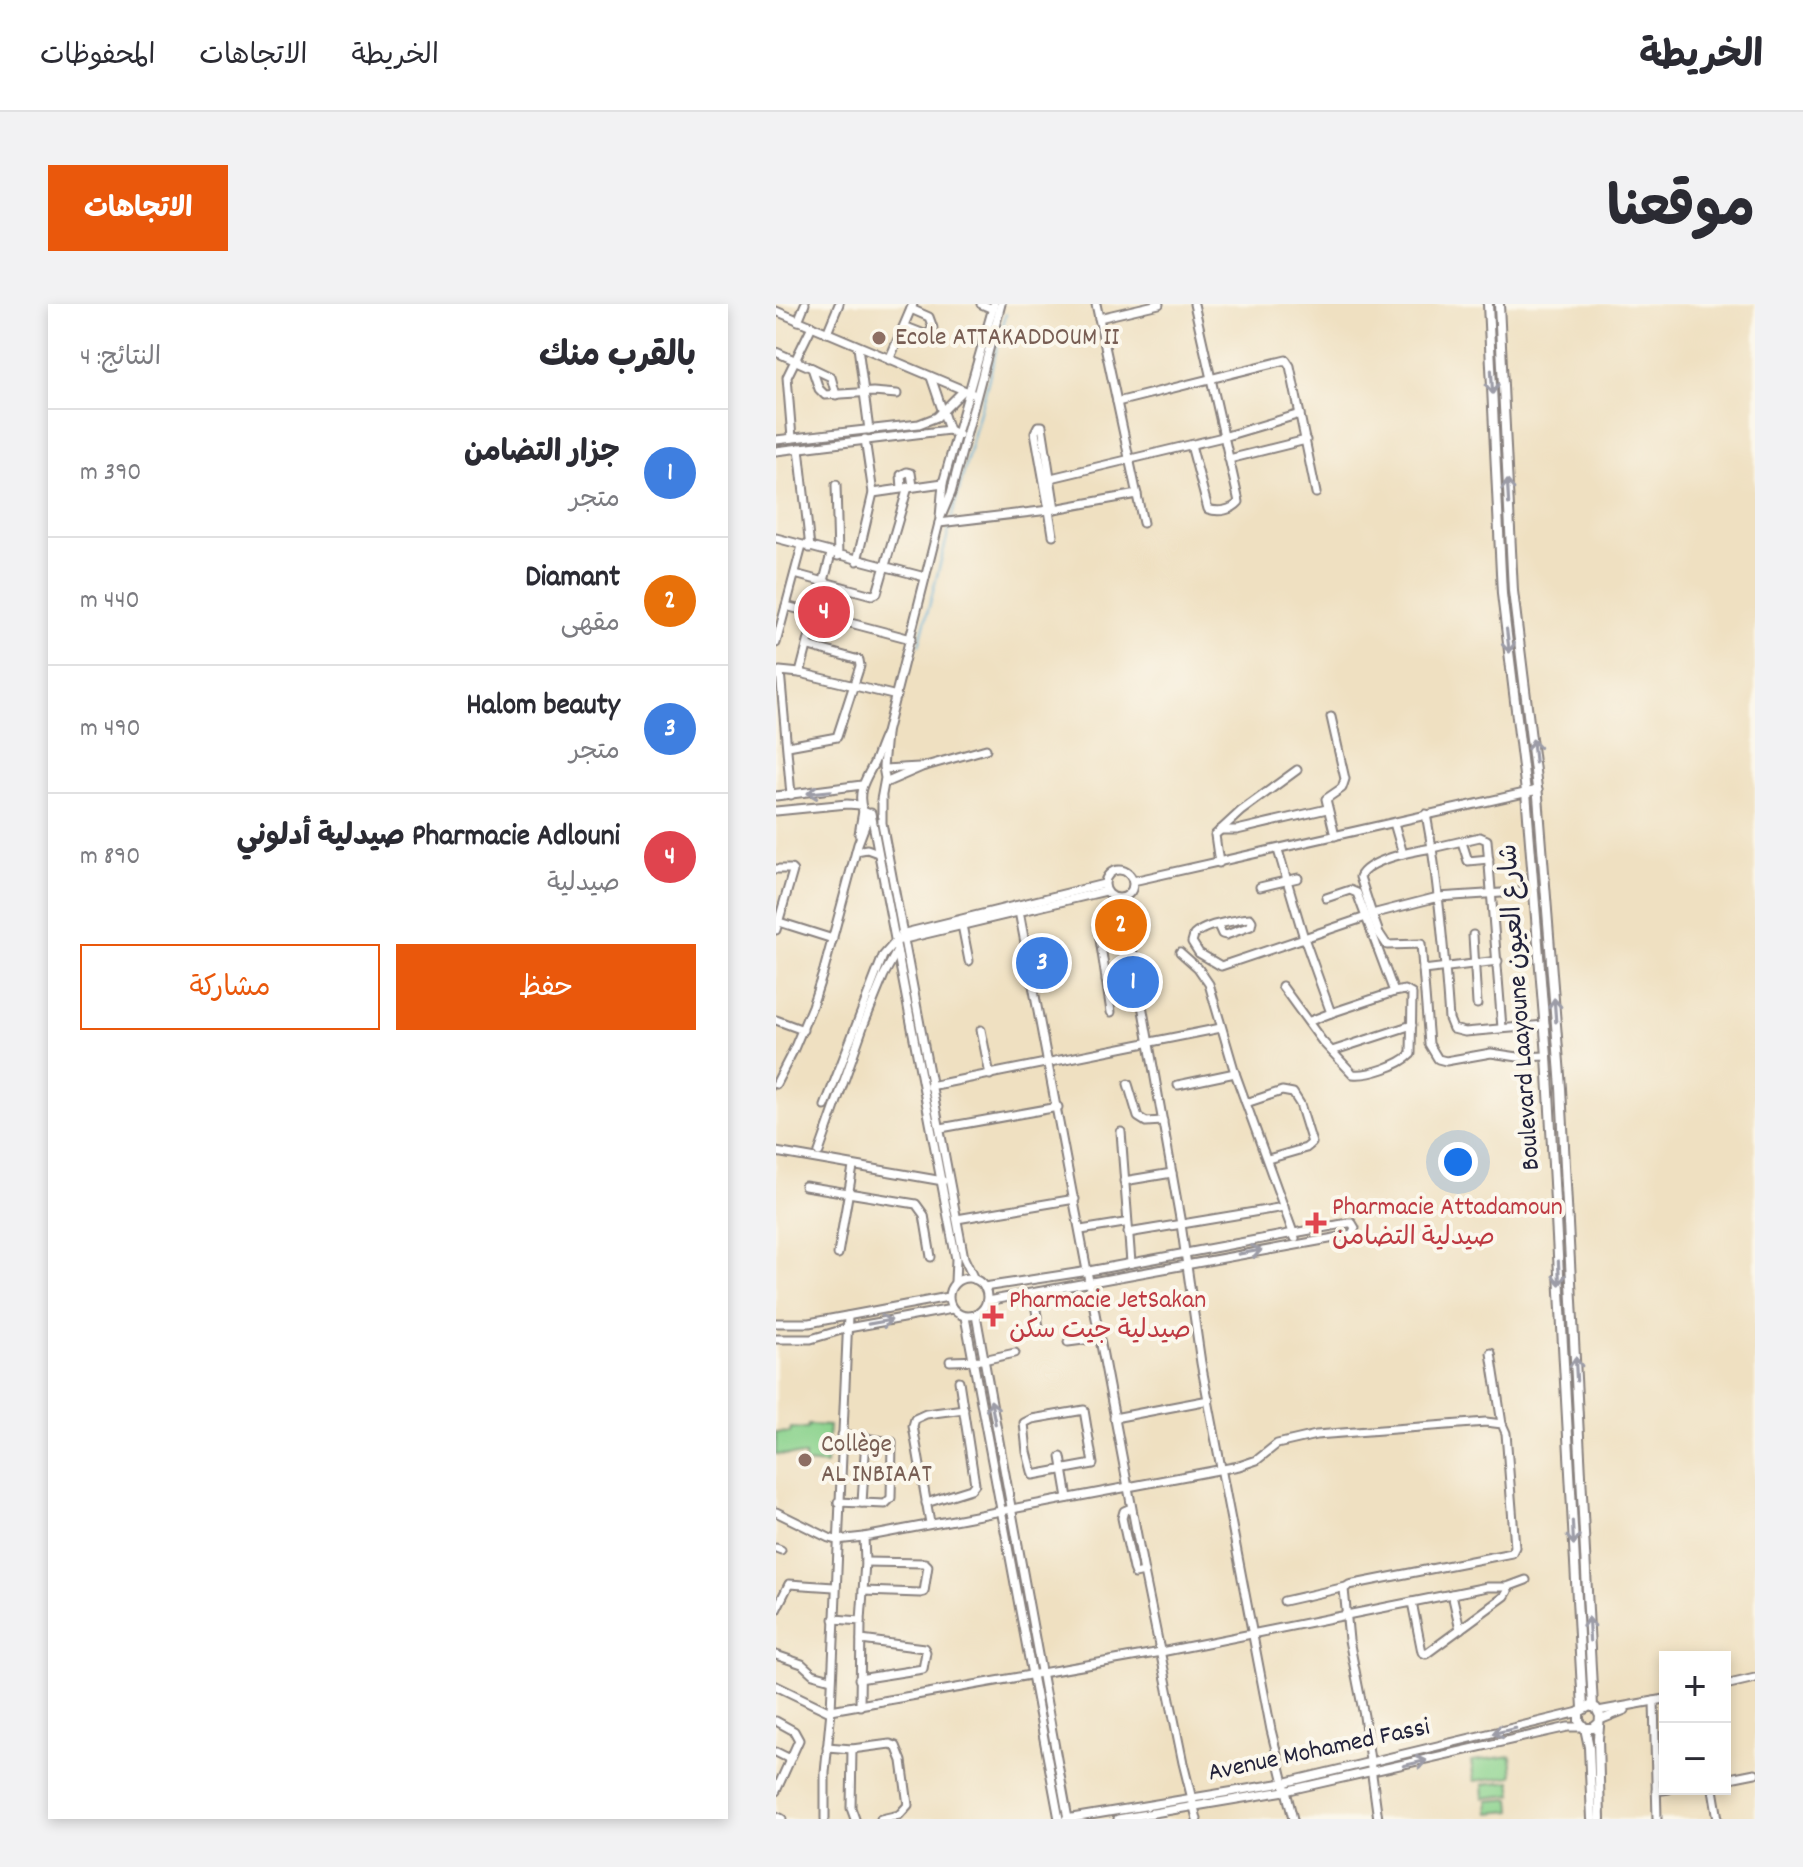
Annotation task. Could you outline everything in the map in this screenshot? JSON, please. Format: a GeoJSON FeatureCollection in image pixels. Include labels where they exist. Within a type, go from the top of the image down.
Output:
{"type":"FeatureCollection","features":[{"type":"Feature","properties":{"kind":"street"},"geometry":{"type":"LineString","coordinates":[[798,321],[805,304]]}},
{"type":"Feature","properties":{"kind":"street"},"geometry":{"type":"LineString","coordinates":[[827,333],[839,304]]}},
{"type":"Feature","properties":{"kind":"street"},"geometry":{"type":"LineString","coordinates":[[940,521],[943,483],[994,307],[981,304]]}},
{"type":"Feature","properties":{"kind":"street"},"geometry":{"type":"LineString","coordinates":[[819,1152],[864,1024],[897,951],[900,937],[866,811],[862,785],[886,733],[897,696],[925,577],[966,437],[969,393],[1001,304]]}},
{"type":"Feature","properties":{"kind":"street"},"geometry":{"type":"LineString","coordinates":[[1096,304],[1143,523]]}},
{"type":"Feature","properties":{"kind":"street"},"geometry":{"type":"LineString","coordinates":[[1099,318],[1159,304]]}},
{"type":"Feature","properties":{"kind":"street"},"geometry":{"type":"LineString","coordinates":[[1191,445],[1206,506],[1212,511],[1229,509],[1239,502],[1194,304]]}},
{"type":"Feature","properties":{"kind":"street","name":"Boulevard Laayoune شارع العيون"},"geometry":{"type":"LineString","coordinates":[[1488,304],[1502,594],[1526,792],[1545,1025],[1600,1819]]}},
{"type":"Feature","properties":{"kind":"street","name":"Boulevard Laayoune شارع العيون"},"geometry":{"type":"LineString","coordinates":[[1499,304],[1513,591],[1538,790],[1561,1088],[1592,1713]]}},
{"type":"Feature","properties":{"kind":"street"},"geometry":{"type":"LineString","coordinates":[[889,360],[912,307],[929,317],[933,325],[932,331],[925,334],[904,326]]}},
{"type":"Feature","properties":{"kind":"street"},"geometry":{"type":"LineString","coordinates":[[776,311],[969,393]]}},
{"type":"Feature","properties":{"kind":"street"},"geometry":{"type":"LineString","coordinates":[[792,438],[786,382],[812,326]]}},
{"type":"Feature","properties":{"kind":"street"},"geometry":{"type":"LineString","coordinates":[[858,347],[869,430]]}},
{"type":"Feature","properties":{"kind":"street"},"geometry":{"type":"LineString","coordinates":[[776,352],[831,377],[836,395]]}},
{"type":"Feature","properties":{"kind":"street"},"geometry":{"type":"LineString","coordinates":[[1117,402],[1286,360],[1290,366],[1316,493]]}},
{"type":"Feature","properties":{"kind":"street"},"geometry":{"type":"LineString","coordinates":[[812,368],[821,391],[829,396],[863,392],[897,394]]}},
{"type":"Feature","properties":{"kind":"street"},"geometry":{"type":"LineString","coordinates":[[931,377],[949,430]]}},
{"type":"Feature","properties":{"kind":"street"},"geometry":{"type":"LineString","coordinates":[[776,440],[919,424],[943,412],[969,393]]}},
{"type":"Feature","properties":{"kind":"street"},"geometry":{"type":"LineString","coordinates":[[1051,478],[1223,437],[1300,414]]}},
{"type":"Feature","properties":{"kind":"street"},"geometry":{"type":"LineString","coordinates":[[1052,509],[1035,432],[1038,426],[1042,426],[1051,478],[1053,535]]}},
{"type":"Feature","properties":{"kind":"street"},"geometry":{"type":"LineString","coordinates":[[776,451],[949,430],[966,437]]}},
{"type":"Feature","properties":{"kind":"street"},"geometry":{"type":"LineString","coordinates":[[857,561],[873,493],[865,439]]}},
{"type":"Feature","properties":{"kind":"street"},"geometry":{"type":"LineString","coordinates":[[1229,459],[1306,440]]}},
{"type":"Feature","properties":{"kind":"street"},"geometry":{"type":"LineString","coordinates":[[776,643],[795,574],[806,547],[799,448]]}},
{"type":"Feature","properties":{"kind":"street"},"geometry":{"type":"LineString","coordinates":[[873,493],[943,483]]}},
{"type":"Feature","properties":{"kind":"street"},"geometry":{"type":"LineString","coordinates":[[800,673],[834,555],[836,485]]}},
{"type":"Feature","properties":{"kind":"street"},"geometry":{"type":"LineString","coordinates":[[795,574],[874,595],[879,591],[908,487]]}},
{"type":"Feature","properties":{"kind":"street"},"geometry":{"type":"LineString","coordinates":[[940,521],[1052,509],[1137,494]]}},
{"type":"Feature","properties":{"kind":"street"},"geometry":{"type":"LineString","coordinates":[[776,538],[925,577]]}},
{"type":"Feature","properties":{"kind":"street"},"geometry":{"type":"LineString","coordinates":[[786,606],[911,639]]}},
{"type":"Feature","properties":{"kind":"street"},"geometry":{"type":"LineString","coordinates":[[788,746],[837,737],[855,687],[860,661],[809,646]]}},
{"type":"Feature","properties":{"kind":"street"},"geometry":{"type":"LineString","coordinates":[[791,795],[778,670],[897,696]]}},
{"type":"Feature","properties":{"kind":"street"},"geometry":{"type":"LineString","coordinates":[[1331,717],[1345,783],[1339,791],[1327,796],[1327,809],[1335,836]]}},
{"type":"Feature","properties":{"kind":"street"},"geometry":{"type":"LineString","coordinates":[[886,733],[882,823],[928,1086],[941,1180],[956,1259],[955,1282],[948,1297],[952,1309],[965,1317],[976,1315],[987,1301],[984,1287],[974,1279],[966,1264],[941,1128],[928,1086],[897,951]]}},
{"type":"Feature","properties":{"kind":"street"},"geometry":{"type":"LineString","coordinates":[[885,783],[922,767],[986,749]]}},
{"type":"Feature","properties":{"kind":"street"},"geometry":{"type":"LineString","coordinates":[[873,766],[922,767]]}},
{"type":"Feature","properties":{"kind":"street"},"geometry":{"type":"LineString","coordinates":[[1219,863],[1214,837],[1297,770]]}},
{"type":"Feature","properties":{"kind":"street"},"geometry":{"type":"LineString","coordinates":[[776,796],[862,785]]}},
{"type":"Feature","properties":{"kind":"street"},"geometry":{"type":"LineString","coordinates":[[1133,881],[1538,790]]}},
{"type":"Feature","properties":{"kind":"street"},"geometry":{"type":"LineString","coordinates":[[776,811],[847,804],[866,811],[876,810],[882,798]]}},
{"type":"Feature","properties":{"kind":"street"},"geometry":{"type":"LineString","coordinates":[[1220,830],[1237,830],[1327,809]]}},
{"type":"Feature","properties":{"kind":"street"},"geometry":{"type":"LineString","coordinates":[[776,1084],[803,1030],[833,939],[866,811]]}},
{"type":"Feature","properties":{"kind":"street"},"geometry":{"type":"LineString","coordinates":[[1426,814],[1438,897],[1449,1019],[1453,1029],[1465,1032],[1545,1025]]}},
{"type":"Feature","properties":{"kind":"street"},"geometry":{"type":"LineString","coordinates":[[1394,823],[1403,854]]}},
{"type":"Feature","properties":{"kind":"street"},"geometry":{"type":"LineString","coordinates":[[1394,992],[1369,915],[1360,877],[1362,872],[1403,854],[1485,838],[1502,1028]]}},
{"type":"Feature","properties":{"kind":"street"},"geometry":{"type":"LineString","coordinates":[[1462,842],[1468,861],[1489,859]]}},
{"type":"Feature","properties":{"kind":"street"},"geometry":{"type":"LineString","coordinates":[[857,848],[878,853]]}},
{"type":"Feature","properties":{"kind":"street"},"geometry":{"type":"LineString","coordinates":[[1278,850],[1285,881],[1331,1013]]}},
{"type":"Feature","properties":{"kind":"street"},"geometry":{"type":"LineString","coordinates":[[776,869],[793,871],[777,924],[833,939]]}},
{"type":"Feature","properties":{"kind":"street"},"geometry":{"type":"LineString","coordinates":[[1120,870],[1133,881],[1132,890],[1123,898],[1115,898],[1105,888],[1109,873],[1120,870]]}},
{"type":"Feature","properties":{"kind":"street"},"geometry":{"type":"LineString","coordinates":[[1260,887],[1298,878]]}},
{"type":"Feature","properties":{"kind":"street"},"geometry":{"type":"LineString","coordinates":[[825,1106],[883,956],[900,937],[1105,888]]}},
{"type":"Feature","properties":{"kind":"street"},"geometry":{"type":"LineString","coordinates":[[1326,898],[1345,891],[1356,891],[1387,945],[1421,944],[1429,1044],[1438,1059],[1446,1061],[1496,1053],[1518,1057],[1547,1056]]}},
{"type":"Feature","properties":{"kind":"street"},"geometry":{"type":"LineString","coordinates":[[1218,925],[1197,932],[1192,942],[1199,953],[1221,966],[1369,915],[1438,897],[1533,891]]}},
{"type":"Feature","properties":{"kind":"street"},"geometry":{"type":"LineString","coordinates":[[1123,898],[1186,1253],[1196,1338],[1252,1633],[1293,1819]]}},
{"type":"Feature","properties":{"kind":"street"},"geometry":{"type":"LineString","coordinates":[[900,937],[962,925],[1019,909]]}},
{"type":"Feature","properties":{"kind":"street"},"geometry":{"type":"LineString","coordinates":[[1019,909],[1131,1508],[1122,1515],[1130,1560],[1135,1574],[1144,1572],[1197,1819]]}},
{"type":"Feature","properties":{"kind":"street"},"geometry":{"type":"LineString","coordinates":[[962,925],[969,961]]}},
{"type":"Feature","properties":{"kind":"street"},"geometry":{"type":"LineString","coordinates":[[1098,926],[1111,1012]]}},
{"type":"Feature","properties":{"kind":"street"},"geometry":{"type":"LineString","coordinates":[[1473,935],[1477,1004]]}},
{"type":"Feature","properties":{"kind":"street"},"geometry":{"type":"LineString","coordinates":[[1180,952],[1198,968],[1209,984],[1235,1073],[1296,1244]]}},
{"type":"Feature","properties":{"kind":"street"},"geometry":{"type":"LineString","coordinates":[[1423,970],[1498,961]]}},
{"type":"Feature","properties":{"kind":"street"},"geometry":{"type":"LineString","coordinates":[[1106,981],[1135,974]]}},
{"type":"Feature","properties":{"kind":"street"},"geometry":{"type":"LineString","coordinates":[[1282,986],[1332,1051],[1353,1074],[1372,1071],[1410,1057],[1413,1050],[1411,993],[1405,990],[1310,1021]]}},
{"type":"Feature","properties":{"kind":"street"},"geometry":{"type":"LineString","coordinates":[[776,1020],[803,1030]]}},
{"type":"Feature","properties":{"kind":"street"},"geometry":{"type":"LineString","coordinates":[[1332,1051],[1412,1025]]}},
{"type":"Feature","properties":{"kind":"street"},"geometry":{"type":"LineString","coordinates":[[928,1086],[1221,1028]]}},
{"type":"Feature","properties":{"kind":"street"},"geometry":{"type":"LineString","coordinates":[[981,1030],[990,1075]]}},
{"type":"Feature","properties":{"kind":"street"},"geometry":{"type":"LineString","coordinates":[[1178,1085],[1235,1073]]}},
{"type":"Feature","properties":{"kind":"street"},"geometry":{"type":"LineString","coordinates":[[1128,1084],[1138,1117],[1146,1122],[1163,1121]]}},
{"type":"Feature","properties":{"kind":"street"},"geometry":{"type":"LineString","coordinates":[[1246,1103],[1287,1091],[1293,1093],[1300,1104],[1311,1136],[1311,1146],[1268,1159]]}},
{"type":"Feature","properties":{"kind":"street"},"geometry":{"type":"LineString","coordinates":[[941,1128],[1058,1107]]}},
{"type":"Feature","properties":{"kind":"street"},"geometry":{"type":"LineString","coordinates":[[1121,1132],[1131,1263]]}},
{"type":"Feature","properties":{"kind":"street"},"geometry":{"type":"LineString","coordinates":[[776,1152],[951,1182]]}},
{"type":"Feature","properties":{"kind":"street"},"geometry":{"type":"LineString","coordinates":[[838,1254],[853,1167]]}},
{"type":"Feature","properties":{"kind":"street"},"geometry":{"type":"LineString","coordinates":[[1124,1181],[1172,1173]]}},
{"type":"Feature","properties":{"kind":"street"},"geometry":{"type":"LineString","coordinates":[[805,1186],[916,1204],[924,1215],[931,1257]]}},
{"type":"Feature","properties":{"kind":"street"},"geometry":{"type":"LineString","coordinates":[[957,1219],[1075,1199]]}},
{"type":"Feature","properties":{"kind":"street"},"geometry":{"type":"LineString","coordinates":[[1128,1233],[1284,1207]]}},
{"type":"Feature","properties":{"kind":"street"},"geometry":{"type":"LineString","coordinates":[[1081,1230],[1124,1223]]}},
{"type":"Feature","properties":{"kind":"street"},"geometry":{"type":"LineString","coordinates":[[984,1287],[1089,1271],[1348,1223],[1354,1225],[1354,1232],[1347,1236],[987,1301]]}},
{"type":"Feature","properties":{"kind":"street"},"geometry":{"type":"LineString","coordinates":[[1224,1246],[1226,1257]]}},
{"type":"Feature","properties":{"kind":"street"},"geometry":{"type":"LineString","coordinates":[[955,1282],[974,1279]]}},
{"type":"Feature","properties":{"kind":"street"},"geometry":{"type":"LineString","coordinates":[[1033,1293],[1039,1327]]}},
{"type":"Feature","properties":{"kind":"street"},"geometry":{"type":"LineString","coordinates":[[776,1323],[809,1323],[948,1297]]}},
{"type":"Feature","properties":{"kind":"street"},"geometry":{"type":"LineString","coordinates":[[776,1339],[811,1339],[848,1328],[952,1309]]}},
{"type":"Feature","properties":{"kind":"street"},"geometry":{"type":"LineString","coordinates":[[976,1315],[1011,1507],[1059,1819]]}},
{"type":"Feature","properties":{"kind":"street"},"geometry":{"type":"LineString","coordinates":[[825,1819],[848,1316]]}},
{"type":"Feature","properties":{"kind":"street"},"geometry":{"type":"LineString","coordinates":[[965,1317],[1067,1819]]}},
{"type":"Feature","properties":{"kind":"street"},"geometry":{"type":"LineString","coordinates":[[1068,1342],[1099,1338]]}},
{"type":"Feature","properties":{"kind":"street"},"geometry":{"type":"LineString","coordinates":[[950,1361],[983,1360],[1015,1353]]}},
{"type":"Feature","properties":{"kind":"street"},"geometry":{"type":"LineString","coordinates":[[1284,1601],[1512,1553],[1515,1547],[1506,1433],[1491,1353]]}},
{"type":"Feature","properties":{"kind":"street"},"geometry":{"type":"LineString","coordinates":[[926,1503],[971,1489],[975,1484],[959,1381]]}},
{"type":"Feature","properties":{"kind":"street"},"geometry":{"type":"LineString","coordinates":[[1114,1418],[1209,1400]]}},
{"type":"Feature","properties":{"kind":"street"},"geometry":{"type":"LineString","coordinates":[[930,1523],[913,1426],[915,1419],[926,1414],[964,1409]]}},
{"type":"Feature","properties":{"kind":"street"},"geometry":{"type":"LineString","coordinates":[[1083,1410],[1094,1463],[1064,1471],[1032,1474],[1023,1424],[1032,1419],[1083,1410]]}},
{"type":"Feature","properties":{"kind":"street"},"geometry":{"type":"LineString","coordinates":[[776,1512],[836,1540],[864,1537],[1221,1469],[1257,1460],[1277,1444],[1316,1435],[1486,1422],[1502,1424]]}},
{"type":"Feature","properties":{"kind":"street"},"geometry":{"type":"LineString","coordinates":[[838,1502],[882,1505],[890,1501],[893,1469],[892,1442],[842,1435]]}},
{"type":"Feature","properties":{"kind":"street"},"geometry":{"type":"LineString","coordinates":[[862,1503],[866,1437]]}},
{"type":"Feature","properties":{"kind":"street"},"geometry":{"type":"LineString","coordinates":[[1061,1457],[1068,1498]]}},
{"type":"Feature","properties":{"kind":"street"},"geometry":{"type":"LineString","coordinates":[[860,1706],[864,1537]]}},
{"type":"Feature","properties":{"kind":"street"},"geometry":{"type":"LineString","coordinates":[[863,1591],[924,1592],[929,1573],[925,1563],[865,1562]]}},
{"type":"Feature","properties":{"kind":"street"},"geometry":{"type":"LineString","coordinates":[[776,1686],[830,1711],[1161,1652],[1487,1587],[1507,1587],[1526,1580]]}},
{"type":"Feature","properties":{"kind":"street"},"geometry":{"type":"LineString","coordinates":[[776,1610],[789,1584],[834,1587]]}},
{"type":"Feature","properties":{"kind":"street"},"geometry":{"type":"LineString","coordinates":[[1346,1587],[1346,1614],[1378,1819]]}},
{"type":"Feature","properties":{"kind":"street"},"geometry":{"type":"LineString","coordinates":[[1412,1602],[1424,1654],[1505,1596],[1507,1587]]}},
{"type":"Feature","properties":{"kind":"street"},"geometry":{"type":"LineString","coordinates":[[1452,1594],[1460,1629]]}},
{"type":"Feature","properties":{"kind":"street"},"geometry":{"type":"LineString","coordinates":[[834,1619],[861,1621]]}},
{"type":"Feature","properties":{"kind":"street"},"geometry":{"type":"LineString","coordinates":[[859,1679],[906,1670],[918,1672],[926,1663],[924,1648],[861,1640]]}},
{"type":"Feature","properties":{"kind":"street"},"geometry":{"type":"LineString","coordinates":[[776,1655],[802,1664],[813,1674],[831,1679]]}},
{"type":"Feature","properties":{"kind":"street"},"geometry":{"type":"LineString","coordinates":[[1731,1684],[1755,1678]]}},
{"type":"Feature","properties":{"kind":"street","name":"Avenue Mohamed Fassi"},"geometry":{"type":"LineString","coordinates":[[1118,1819],[1194,1807],[1284,1787],[1370,1762],[1659,1700]]}},
{"type":"Feature","properties":{"kind":"street"},"geometry":{"type":"LineString","coordinates":[[1654,1701],[1657,1819]]}},
{"type":"Feature","properties":{"kind":"street"},"geometry":{"type":"LineString","coordinates":[[1584,1727],[1593,1728],[1592,1713],[1578,1718],[1584,1727],[1589,1747],[1592,1819]]}},
{"type":"Feature","properties":{"kind":"street"},"geometry":{"type":"LineString","coordinates":[[776,1721],[797,1733],[799,1740],[776,1790]]}},
{"type":"Feature","properties":{"kind":"street","name":"Avenue Mohamed Fassi"},"geometry":{"type":"LineString","coordinates":[[1067,1819],[1371,1773],[1568,1727],[1584,1727]]}},
{"type":"Feature","properties":{"kind":"street"},"geometry":{"type":"LineString","coordinates":[[827,1747],[896,1746],[900,1753],[908,1805],[899,1815],[881,1819]]}},
{"type":"Feature","properties":{"kind":"street"},"geometry":{"type":"LineString","coordinates":[[852,1749],[851,1808],[855,1819]]}},
{"type":"Feature","properties":{"kind":"street"},"geometry":{"type":"LineString","coordinates":[[776,1752],[790,1759]]}},
{"type":"Feature","properties":{"kind":"street"},"geometry":{"type":"LineString","coordinates":[[1731,1778],[1755,1773]]}},
{"type":"Feature","properties":{"kind":"street"},"geometry":{"type":"LineString","coordinates":[[1714,1795],[1718,1819]]}},
{"type":"Feature","properties":{"kind":"street"},"geometry":{"type":"LineString","coordinates":[[776,1816],[782,1819]]}},
{"type":"Feature","properties":{"kind":"green space"},"geometry":{"type":"Polygon","coordinates":[[[808,1425],[829,1426],[826,1465],[805,1463],[805,1456],[776,1454],[776,1432],[790,1433],[791,1428],[807,1429],[808,1425]]]}},
{"type":"Feature","properties":{"kind":"green space"},"geometry":{"type":"Polygon","coordinates":[[[1511,1756],[1513,1776],[1474,1781],[1471,1761],[1511,1756]]]}},
{"type":"Feature","properties":{"kind":"green space"},"geometry":{"type":"Polygon","coordinates":[[[1511,1781],[1513,1795],[1484,1798],[1483,1784],[1511,1781]]]}},
{"type":"Feature","properties":{"kind":"green space"},"geometry":{"type":"Polygon","coordinates":[[[1511,1799],[1512,1811],[1489,1813],[1488,1801],[1511,1799]]]}},
{"type":"Feature","properties":{"kind":"waterway"},"geometry":{"type":"LineString","coordinates":[[951,520],[1006,314]]}},
{"type":"Feature","properties":{"kind":"waterway"},"geometry":{"type":"LineString","coordinates":[[919,645],[950,526]]}},
{"type":"Feature","properties":{"kind":"place","name":"Ecole ATTAKADDOUM II"},"geometry":{"type":"Point","coordinates":[879,338]}},
{"type":"Feature","properties":{"kind":"place","name":"Pharmacie Adlouni صيدلية أدلوني"},"geometry":{"type":"Point","coordinates":[824,612]}},
{"type":"Feature","properties":{"kind":"place","name":"Diamant"},"geometry":{"type":"Point","coordinates":[1121,925]}},
{"type":"Feature","properties":{"kind":"place","name":"Halom beauty"},"geometry":{"type":"Point","coordinates":[1042,963]}},
{"type":"Feature","properties":{"kind":"place","name":"جزار التضامن"},"geometry":{"type":"Point","coordinates":[1133,982]}},
{"type":"Feature","properties":{"kind":"place","name":"Pharmacie Attadamoun صيدلية التضامن"},"geometry":{"type":"Point","coordinates":[1316,1223]}},
{"type":"Feature","properties":{"kind":"place","name":"Pharmacie JetSakan صيدلية جيت سكن"},"geometry":{"type":"Point","coordinates":[993,1316]}},
{"type":"Feature","properties":{"kind":"place","name":"Collège AL INBIAAT"},"geometry":{"type":"Point","coordinates":[805,1460]}}]}
